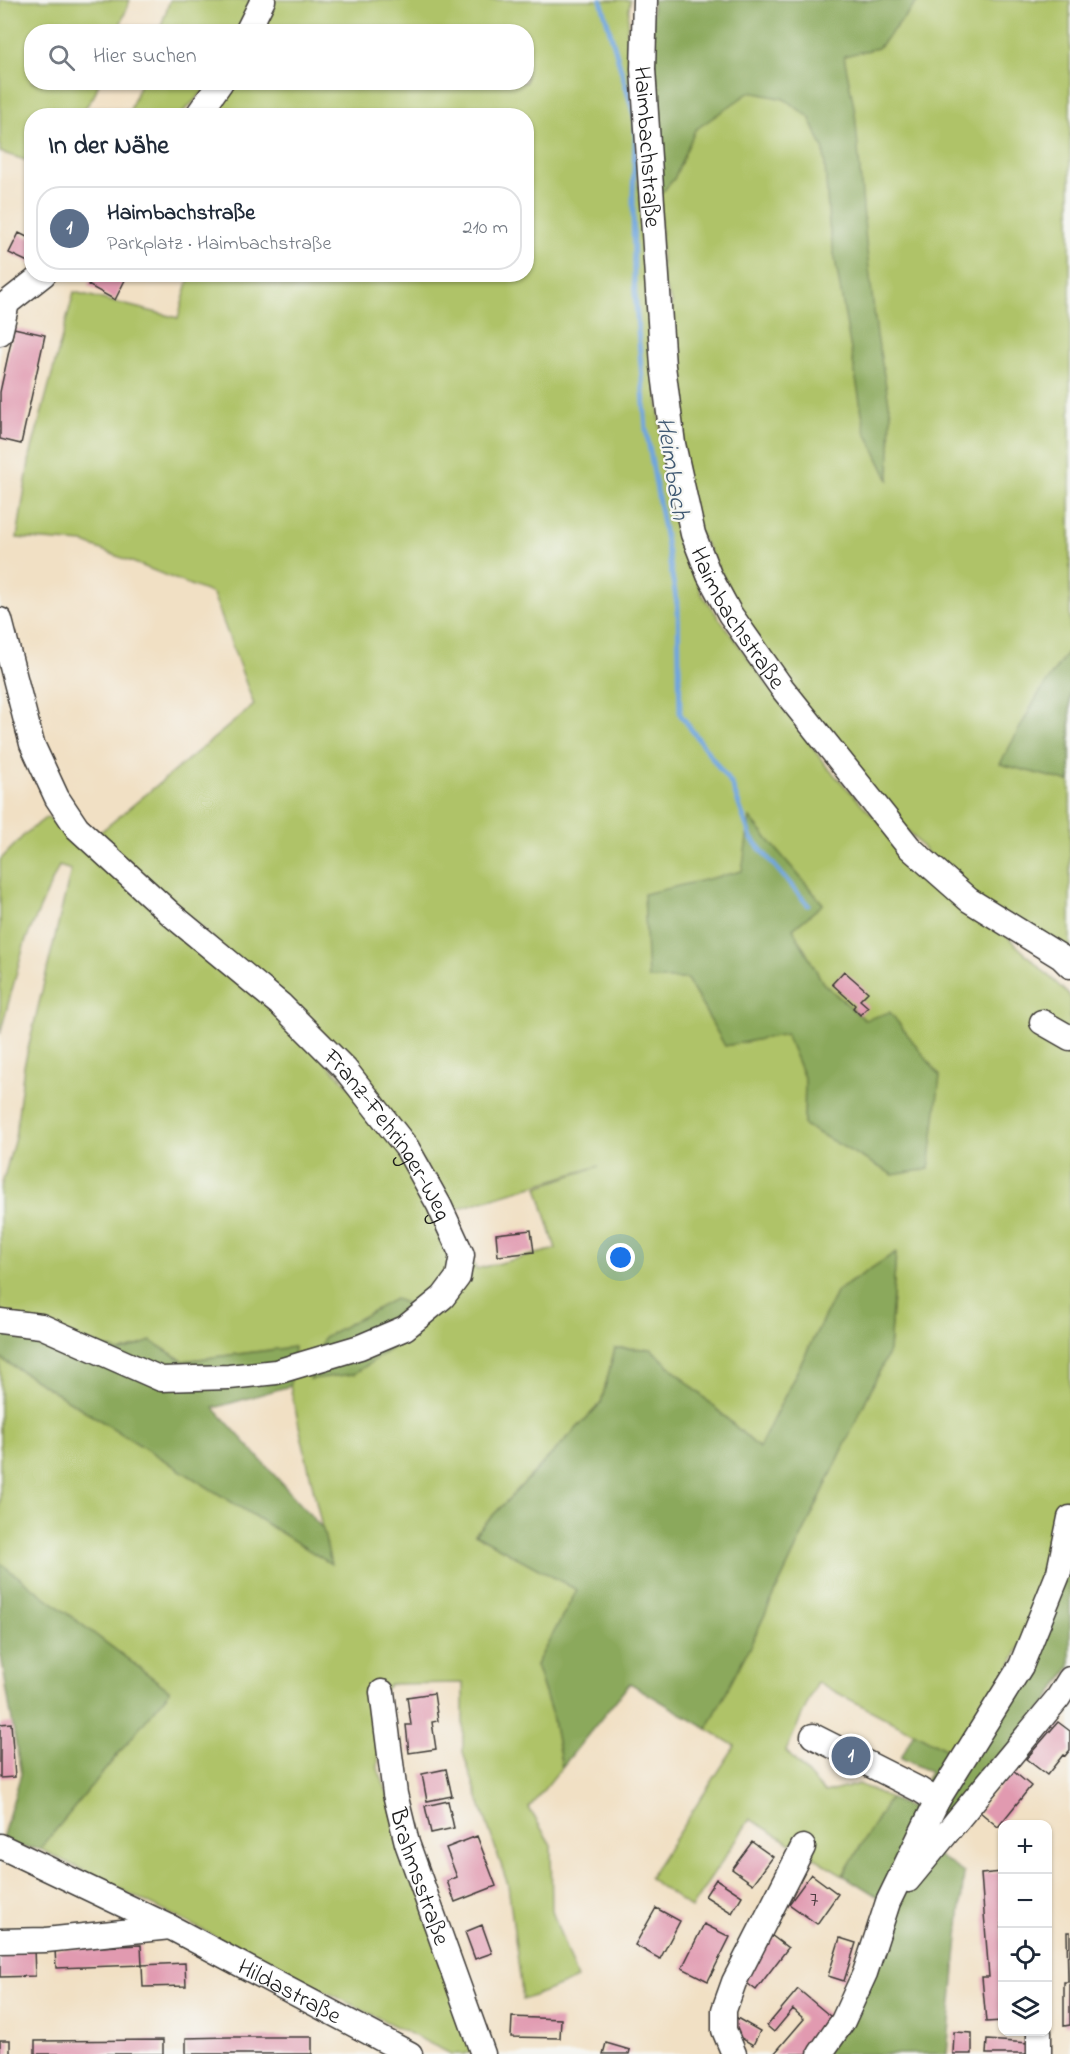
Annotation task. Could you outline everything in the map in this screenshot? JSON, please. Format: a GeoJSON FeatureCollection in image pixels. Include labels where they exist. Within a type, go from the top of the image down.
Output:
{"type":"FeatureCollection","features":[{"type":"Feature","properties":{"kind":"street"},"geometry":{"type":"LineString","coordinates":[[251,24],[263,0]]}},
{"type":"Feature","properties":{"kind":"street","name":"Haimbachstraße"},"geometry":{"type":"LineString","coordinates":[[645,0],[643,69],[663,366],[673,444],[693,534],[709,575],[730,614],[782,688],[909,847],[969,900],[1061,957],[1070,966]]}},
{"type":"Feature","properties":{"kind":"street"},"geometry":{"type":"LineString","coordinates":[[202,108],[215,90]]}},
{"type":"Feature","properties":{"kind":"street"},"geometry":{"type":"LineString","coordinates":[[0,333],[7,303],[34,282]]}},
{"type":"Feature","properties":{"kind":"street","name":"Franz-Fehringer-Weg"},"geometry":{"type":"LineString","coordinates":[[0,620],[12,676],[32,744],[57,798],[77,828],[172,915],[314,1036],[377,1107],[423,1177],[462,1255],[458,1277],[444,1297],[405,1328],[360,1347],[276,1372],[229,1377],[161,1379],[41,1326],[0,1321]]}},
{"type":"Feature","properties":{"kind":"street"},"geometry":{"type":"LineString","coordinates":[[1042,1022],[1070,1038]]}},
{"type":"Feature","properties":{"kind":"street"},"geometry":{"type":"LineString","coordinates":[[820,2054],[843,2021],[856,1992],[888,1902],[937,1802],[1022,1666],[1059,1572],[1070,1518]]}},
{"type":"Feature","properties":{"kind":"street"},"geometry":{"type":"LineString","coordinates":[[888,1902],[1043,1716],[1070,1680]]}},
{"type":"Feature","properties":{"kind":"street","name":"Brahmsstraße"},"geometry":{"type":"LineString","coordinates":[[382,1692],[395,1794],[407,1843],[483,2054]]}},
{"type":"Feature","properties":{"kind":"street"},"geometry":{"type":"LineString","coordinates":[[813,1736],[920,1790],[937,1802]]}},
{"type":"Feature","properties":{"kind":"street","name":"Hildastraße"},"geometry":{"type":"LineString","coordinates":[[0,1846],[170,1926],[410,2054]]}},
{"type":"Feature","properties":{"kind":"street"},"geometry":{"type":"LineString","coordinates":[[734,2054],[724,2030],[724,2010],[734,1982],[802,1847]]}},
{"type":"Feature","properties":{"kind":"street"},"geometry":{"type":"LineString","coordinates":[[0,1941],[46,1940],[170,1926]]}},
{"type":"Feature","properties":{"kind":"street"},"geometry":{"type":"LineString","coordinates":[[1039,2036],[1039,2054]]}},
{"type":"Feature","properties":{"kind":"green space"},"geometry":{"type":"Polygon","coordinates":[[[0,0],[130,0],[121,24],[24,24],[24,90],[96,90],[85,108],[24,108],[24,160],[0,152],[0,0]]]}},
{"type":"Feature","properties":{"kind":"green space"},"geometry":{"type":"Polygon","coordinates":[[[170,0],[254,0],[242,24],[162,24],[170,0]]]}},
{"type":"Feature","properties":{"kind":"green space"},"geometry":{"type":"Polygon","coordinates":[[[274,0],[630,0],[626,41],[664,467],[701,593],[826,766],[915,860],[994,924],[1070,996],[1070,1536],[1059,1570],[963,1759],[817,1682],[786,1751],[825,1793],[859,1784],[890,1798],[843,1875],[750,1819],[691,1908],[649,1878],[735,1746],[707,1729],[750,1646],[889,1351],[896,1253],[837,1291],[759,1448],[651,1349],[615,1348],[601,1403],[475,1534],[577,1590],[536,1665],[552,1715],[562,1767],[529,1808],[551,1845],[552,1911],[577,1979],[523,2000],[508,1885],[463,1753],[463,1683],[390,1684],[382,1693],[378,1769],[407,1843],[474,2050],[465,2054],[451,2054],[40,1849],[170,1691],[0,1563],[0,1358],[330,1563],[290,1386],[293,1347],[183,1361],[151,1341],[120,1352],[0,1313],[0,1191],[15,1138],[24,1066],[71,870],[59,866],[25,942],[0,1034],[0,860],[25,834],[47,817],[64,826],[246,981],[427,1166],[222,946],[98,834],[254,705],[213,594],[84,543],[17,538],[30,456],[74,292],[178,318],[188,282],[534,282],[534,108],[215,108],[226,90],[534,90],[534,24],[262,24],[274,0]],[[750,819],[743,871],[687,979],[725,1046],[786,1034],[805,1080],[804,1125],[865,1020],[823,983],[793,929],[823,904],[750,819]],[[599,1166],[443,1213],[476,1269],[556,1249],[537,1187],[599,1166]]]}},
{"type":"Feature","properties":{"kind":"green space"},"geometry":{"type":"Polygon","coordinates":[[[652,0],[919,0],[878,48],[844,56],[855,112],[866,243],[877,336],[891,414],[889,481],[865,430],[829,225],[824,151],[809,117],[784,99],[750,92],[695,130],[674,179],[658,197],[652,0]]]}},
{"type":"Feature","properties":{"kind":"green space"},"geometry":{"type":"Polygon","coordinates":[[[890,0],[1070,0],[1070,957],[960,890],[786,692],[689,514],[670,340],[672,302],[662,281],[657,62],[890,0]]]}},
{"type":"Feature","properties":{"kind":"green space"},"geometry":{"type":"Polygon","coordinates":[[[137,90],[205,90],[187,108],[131,108],[137,90]]]}},
{"type":"Feature","properties":{"kind":"green space"},"geometry":{"type":"Polygon","coordinates":[[[1070,648],[1070,782],[1000,764],[1038,695],[1070,648]]]}},
{"type":"Feature","properties":{"kind":"green space"},"geometry":{"type":"Polygon","coordinates":[[[750,818],[823,904],[793,929],[823,983],[865,1020],[890,1012],[940,1076],[929,1169],[893,1175],[804,1125],[805,1080],[786,1034],[725,1046],[687,979],[648,979],[644,894],[742,871],[750,818]]]}},
{"type":"Feature","properties":{"kind":"green space"},"geometry":{"type":"Polygon","coordinates":[[[896,1252],[889,1351],[750,1646],[707,1729],[630,1683],[562,1767],[552,1715],[536,1665],[577,1590],[475,1534],[601,1403],[615,1348],[651,1349],[759,1448],[837,1291],[896,1252]]]}},
{"type":"Feature","properties":{"kind":"green space"},"geometry":{"type":"Polygon","coordinates":[[[395,1299],[416,1307],[414,1333],[354,1374],[310,1379],[324,1337],[395,1299]]]}},
{"type":"Feature","properties":{"kind":"green space"},"geometry":{"type":"Polygon","coordinates":[[[0,1313],[120,1352],[151,1341],[183,1361],[294,1347],[290,1386],[214,1408],[323,1529],[331,1564],[0,1358],[0,1313]]]}},
{"type":"Feature","properties":{"kind":"green space"},"geometry":{"type":"Polygon","coordinates":[[[1070,1536],[1070,1667],[1048,1700],[933,1852],[964,1873],[947,2054],[821,2054],[888,1903],[843,1875],[890,1798],[910,1808],[930,1772],[901,1758],[914,1732],[963,1759],[1021,1666],[1070,1536]]]}},
{"type":"Feature","properties":{"kind":"green space"},"geometry":{"type":"Polygon","coordinates":[[[0,1563],[170,1691],[40,1849],[0,1845],[21,1774],[0,1650],[0,1563]]]}},
{"type":"Feature","properties":{"kind":"building"},"geometry":{"type":"Polygon","coordinates":[[[19,233],[24,236],[24,260],[9,253],[19,233]]]}},
{"type":"Feature","properties":{"kind":"building"},"geometry":{"type":"Polygon","coordinates":[[[89,282],[124,282],[115,300],[88,285],[89,282]]]}},
{"type":"Feature","properties":{"kind":"building"},"geometry":{"type":"Polygon","coordinates":[[[14,328],[45,335],[21,444],[0,439],[0,392],[14,328]]]}},
{"type":"Feature","properties":{"kind":"building"},"geometry":{"type":"Polygon","coordinates":[[[844,971],[868,992],[860,1000],[868,1007],[860,1015],[853,1008],[855,1005],[832,984],[844,971]]]}},
{"type":"Feature","properties":{"kind":"building"},"geometry":{"type":"Polygon","coordinates":[[[531,1230],[534,1252],[498,1256],[496,1234],[531,1230]]]}},
{"type":"Feature","properties":{"kind":"building"},"geometry":{"type":"Polygon","coordinates":[[[434,1693],[438,1721],[432,1722],[436,1749],[409,1753],[406,1725],[411,1725],[407,1697],[434,1693]]]}},
{"type":"Feature","properties":{"kind":"building"},"geometry":{"type":"Polygon","coordinates":[[[1058,1722],[1070,1731],[1070,1750],[1047,1775],[1026,1759],[1058,1722]]]}},
{"type":"Feature","properties":{"kind":"building"},"geometry":{"type":"Polygon","coordinates":[[[11,1723],[15,1777],[0,1778],[0,1724],[11,1723]]]}},
{"type":"Feature","properties":{"kind":"building"},"geometry":{"type":"Polygon","coordinates":[[[446,1769],[452,1796],[427,1801],[422,1774],[446,1769]]]}},
{"type":"Feature","properties":{"kind":"building"},"geometry":{"type":"Polygon","coordinates":[[[1013,1771],[1031,1786],[1004,1820],[998,1820],[998,1827],[980,1812],[1013,1771]]]}},
{"type":"Feature","properties":{"kind":"building"},"geometry":{"type":"Polygon","coordinates":[[[448,1801],[454,1828],[431,1833],[425,1806],[448,1801]]]}},
{"type":"Feature","properties":{"kind":"building"},"geometry":{"type":"Polygon","coordinates":[[[477,1836],[496,1886],[455,1902],[447,1881],[457,1877],[446,1848],[477,1836]]]}},
{"type":"Feature","properties":{"kind":"building"},"geometry":{"type":"Polygon","coordinates":[[[752,1842],[773,1857],[753,1884],[732,1869],[752,1842]]]}},
{"type":"Feature","properties":{"kind":"building"},"geometry":{"type":"Polygon","coordinates":[[[998,1872],[998,2021],[986,2022],[982,1977],[989,1977],[981,1874],[998,1872]]]}},
{"type":"Feature","properties":{"kind":"building"},"geometry":{"type":"Polygon","coordinates":[[[811,1874],[838,1894],[817,1924],[789,1904],[811,1874]]]}},
{"type":"Feature","properties":{"kind":"building"},"geometry":{"type":"Polygon","coordinates":[[[716,1879],[742,1896],[732,1913],[705,1896],[716,1879]]]}},
{"type":"Feature","properties":{"kind":"building"},"geometry":{"type":"Polygon","coordinates":[[[656,1908],[680,1921],[660,1959],[635,1945],[656,1908]]]}},
{"type":"Feature","properties":{"kind":"building"},"geometry":{"type":"Polygon","coordinates":[[[704,1924],[730,1937],[708,1981],[682,1968],[704,1924]]]}},
{"type":"Feature","properties":{"kind":"building"},"geometry":{"type":"Polygon","coordinates":[[[482,1925],[492,1953],[475,1959],[465,1932],[482,1925]]]}},
{"type":"Feature","properties":{"kind":"building"},"geometry":{"type":"Polygon","coordinates":[[[1067,1932],[1070,1932],[1070,2025],[1064,2026],[1064,1982],[1068,1982],[1067,1932]]]}},
{"type":"Feature","properties":{"kind":"building"},"geometry":{"type":"Polygon","coordinates":[[[771,1935],[788,1948],[756,1990],[739,1977],[771,1935]]]}},
{"type":"Feature","properties":{"kind":"building"},"geometry":{"type":"Polygon","coordinates":[[[840,1938],[856,1943],[844,1981],[828,1976],[840,1938]]]}},
{"type":"Feature","properties":{"kind":"building"},"geometry":{"type":"Polygon","coordinates":[[[141,1945],[142,1965],[56,1968],[55,1949],[141,1945]]]}},
{"type":"Feature","properties":{"kind":"building"},"geometry":{"type":"Polygon","coordinates":[[[34,1948],[35,1976],[0,1977],[0,1949],[34,1948]]]}},
{"type":"Feature","properties":{"kind":"building"},"geometry":{"type":"Polygon","coordinates":[[[185,1963],[186,1986],[143,1987],[142,1965],[185,1963]]]}},
{"type":"Feature","properties":{"kind":"building"},"geometry":{"type":"Polygon","coordinates":[[[798,1989],[836,2021],[808,2054],[774,2054],[804,2019],[793,2009],[774,2032],[767,2026],[798,1989]]]}},
{"type":"Feature","properties":{"kind":"building"},"geometry":{"type":"Polygon","coordinates":[[[512,2017],[561,2019],[560,2038],[511,2037],[512,2017]]]}},
{"type":"Feature","properties":{"kind":"building"},"geometry":{"type":"Polygon","coordinates":[[[737,2018],[760,2031],[753,2045],[729,2031],[737,2018]]]}},
{"type":"Feature","properties":{"kind":"building"},"geometry":{"type":"Polygon","coordinates":[[[954,2032],[972,2033],[972,2054],[953,2054],[954,2032]]]}},
{"type":"Feature","properties":{"kind":"building"},"geometry":{"type":"Polygon","coordinates":[[[312,2037],[312,2054],[186,2054],[186,2038],[312,2037]]]}},
{"type":"Feature","properties":{"kind":"building"},"geometry":{"type":"Polygon","coordinates":[[[0,2040],[10,2040],[10,2054],[0,2054],[0,2040]]]}},
{"type":"Feature","properties":{"kind":"building"},"geometry":{"type":"Polygon","coordinates":[[[163,2040],[163,2054],[35,2054],[35,2041],[163,2040]]]}},
{"type":"Feature","properties":{"kind":"building"},"geometry":{"type":"Polygon","coordinates":[[[987,2040],[1028,2043],[1027,2054],[986,2054],[987,2040]]]}},
{"type":"Feature","properties":{"kind":"building"},"geometry":{"type":"Polygon","coordinates":[[[606,2043],[630,2050],[629,2054],[603,2054],[606,2043]]]}},
{"type":"Feature","properties":{"kind":"waterway","name":"Heimbach"},"geometry":{"type":"LineString","coordinates":[[601,0],[636,122],[633,193],[634,279],[646,429],[678,609],[680,714],[732,785],[751,838],[808,905]]}},
{"type":"Feature","properties":{"kind":"place","name":"Haimbachstraße"},"geometry":{"type":"Point","coordinates":[851,1756]}}]}
